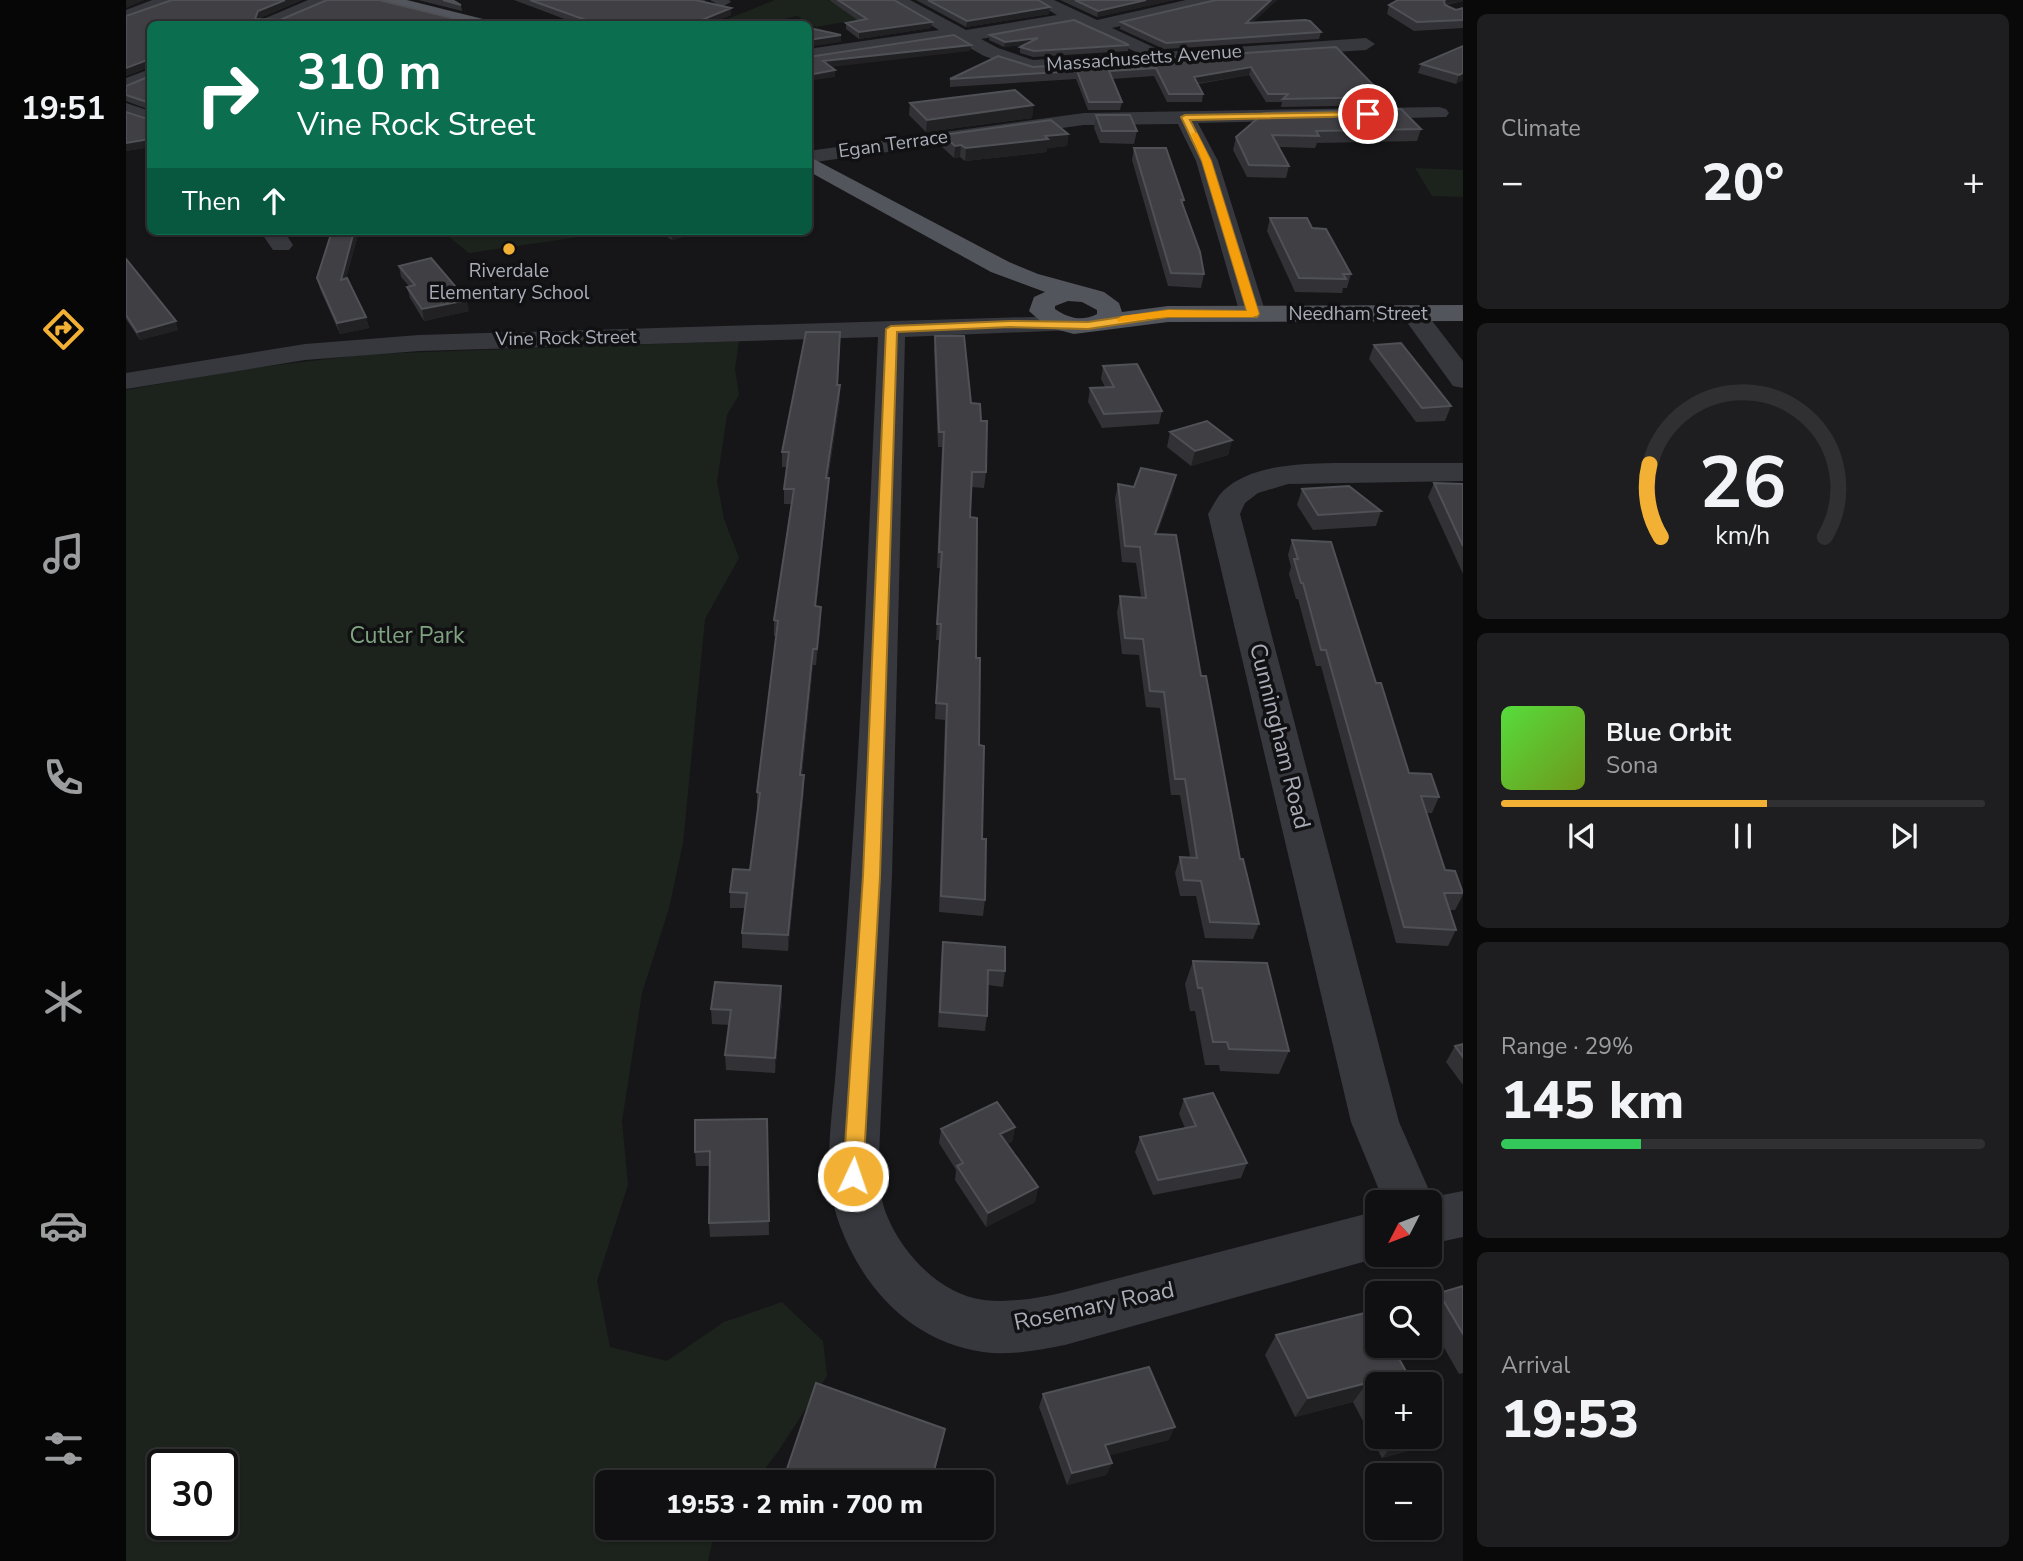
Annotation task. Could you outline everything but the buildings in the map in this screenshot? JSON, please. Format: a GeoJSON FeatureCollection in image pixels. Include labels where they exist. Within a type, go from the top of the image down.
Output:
{"type":"FeatureCollection","features":[{"type":"Feature","properties":{"kind":"main road"},"geometry":{"type":"LineString","coordinates":[[387,0],[469,21]]}},
{"type":"Feature","properties":{"kind":"main road"},"geometry":{"type":"LineString","coordinates":[[812,161],[1000,267],[1037,293],[1050,312]]}},
{"type":"Feature","properties":{"kind":"main road"},"geometry":{"type":"LineString","coordinates":[[1000,267],[1029,279],[1093,296],[1102,313]]}},
{"type":"Feature","properties":{"kind":"main road"},"geometry":{"type":"LineString","coordinates":[[1050,312],[1055,295],[1075,293]]}},
{"type":"Feature","properties":{"kind":"main road","name":"Needham Street"},"geometry":{"type":"LineString","coordinates":[[1050,312],[1463,313]]}},
{"type":"Feature","properties":{"kind":"street"},"geometry":{"type":"LineString","coordinates":[[126,16],[167,0]]}},
{"type":"Feature","properties":{"kind":"street"},"geometry":{"type":"LineString","coordinates":[[278,21],[322,0]]}},
{"type":"Feature","properties":{"kind":"street","name":"Massachusetts Avenue"},"geometry":{"type":"LineString","coordinates":[[897,0],[991,52],[1032,66],[1366,44]]}},
{"type":"Feature","properties":{"kind":"street"},"geometry":{"type":"LineString","coordinates":[[1041,0],[1160,57]]}},
{"type":"Feature","properties":{"kind":"street"},"geometry":{"type":"LineString","coordinates":[[1096,26],[1202,1]]}},
{"type":"Feature","properties":{"kind":"street"},"geometry":{"type":"LineString","coordinates":[[812,54],[1076,17]]}},
{"type":"Feature","properties":{"kind":"street"},"geometry":{"type":"LineString","coordinates":[[126,85],[147,76]]}},
{"type":"Feature","properties":{"kind":"street"},"geometry":{"type":"LineString","coordinates":[[126,109],[147,118]]}},
{"type":"Feature","properties":{"kind":"street","name":"Egan Terrace"},"geometry":{"type":"LineString","coordinates":[[812,158],[1066,121],[1439,113]]}},
{"type":"Feature","properties":{"kind":"street"},"geometry":{"type":"LineString","coordinates":[[1185,117],[1207,161],[1253,314]]}},
{"type":"Feature","properties":{"kind":"street"},"geometry":{"type":"LineString","coordinates":[[126,125],[147,120]]}},
{"type":"Feature","properties":{"kind":"street","name":"Vine Rock Street"},"geometry":{"type":"LineString","coordinates":[[126,381],[246,360],[360,347],[1010,324],[1050,312]]}},
{"type":"Feature","properties":{"kind":"street"},"geometry":{"type":"LineString","coordinates":[[1414,314],[1463,380]]}},
{"type":"Feature","properties":{"kind":"street","name":"Rosemary Road"},"geometry":{"type":"LineString","coordinates":[[891,329],[871,876],[853,1176],[855,1197],[870,1238],[897,1277],[939,1310],[958,1320],[983,1326],[1011,1326],[1080,1314],[1365,1237]]}},
{"type":"Feature","properties":{"kind":"street","name":"Cunningham Road"},"geometry":{"type":"LineString","coordinates":[[1404,1190],[1376,1122],[1224,514],[1227,505],[1242,491],[1280,476],[1463,472]]}},
{"type":"Feature","properties":{"kind":"street"},"geometry":{"type":"LineString","coordinates":[[1442,1218],[1463,1214]]}},
{"type":"Feature","properties":{"kind":"green space"},"geometry":{"type":"Polygon","coordinates":[[[775,0],[827,0],[874,17],[815,27],[812,21],[805,21],[797,16],[776,21],[722,21],[775,0]]]}},
{"type":"Feature","properties":{"kind":"green space"},"geometry":{"type":"Polygon","coordinates":[[[1415,168],[1463,170],[1463,197],[1432,196],[1415,168]]]}},
{"type":"Feature","properties":{"kind":"green space"},"geometry":{"type":"Polygon","coordinates":[[[447,235],[592,235],[469,253],[447,235]]]}},
{"type":"Feature","properties":{"kind":"green space","name":"Cutler Park"},"geometry":{"type":"Polygon","coordinates":[[[739,341],[735,369],[739,395],[727,415],[717,481],[724,519],[739,558],[705,619],[683,843],[669,908],[642,993],[622,1121],[628,1185],[597,1281],[610,1347],[667,1361],[724,1322],[782,1302],[823,1341],[827,1376],[764,1470],[595,1470],[595,1540],[713,1540],[708,1561],[126,1561],[126,390],[244,369],[370,354],[739,341]]]}},
{"type":"Feature","properties":{"kind":"slow traffic"},"geometry":{"type":"LineString","coordinates":[[1122,319],[1168,314],[1253,314],[1207,161],[1194,135]]}},
{"type":"Feature","properties":{"kind":"place","name":"Riverdale Elementary School"},"geometry":{"type":"Point","coordinates":[509,249]}},
{"type":"Feature","properties":{"kind":"route"},"geometry":{"type":"LineString","coordinates":[[853,1176],[871,876],[891,329],[1010,324],[1076,326],[1168,314],[1253,314],[1207,161],[1185,117],[1368,114]]}}]}
